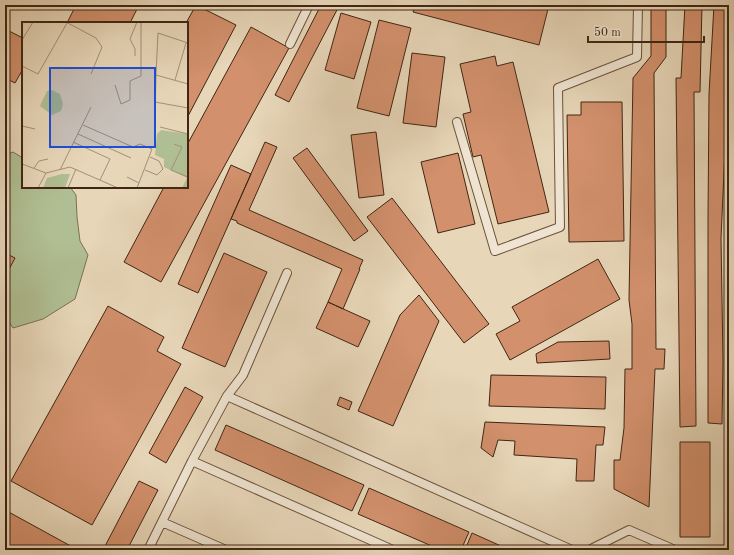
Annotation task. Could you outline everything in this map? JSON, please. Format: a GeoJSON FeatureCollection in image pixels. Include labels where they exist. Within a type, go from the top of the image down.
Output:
{"type":"FeatureCollection","features":[{"type":"Feature","properties":{"kind":"lane"},"geometry":{"type":"LineString","coordinates":[[290,44],[309,5]]}},
{"type":"Feature","properties":{"kind":"lane"},"geometry":{"type":"LineString","coordinates":[[457,122],[495,251],[560,227],[558,88],[638,57],[638,5]]}},
{"type":"Feature","properties":{"kind":"lane"},"geometry":{"type":"LineString","coordinates":[[148,550],[192,461],[227,396],[243,375],[287,272]]}},
{"type":"Feature","properties":{"kind":"lane"},"geometry":{"type":"LineString","coordinates":[[227,396],[572,550]]}},
{"type":"Feature","properties":{"kind":"lane"},"geometry":{"type":"LineString","coordinates":[[192,461],[393,550]]}},
{"type":"Feature","properties":{"kind":"lane"},"geometry":{"type":"LineString","coordinates":[[162,522],[226,550]]}},
{"type":"Feature","properties":{"kind":"lane"},"geometry":{"type":"LineString","coordinates":[[589,550],[629,530],[675,550]]}},
{"type":"Feature","properties":{"kind":"green space"},"geometry":{"type":"Polygon","coordinates":[[[13,152],[22,157],[22,188],[71,188],[76,195],[80,241],[88,255],[75,299],[43,319],[13,328],[5,316],[5,155],[13,152]]]}},
{"type":"Feature","properties":{"kind":"building"},"geometry":{"type":"Polygon","coordinates":[[[5,5],[12,5],[5,19],[5,5]]]}},
{"type":"Feature","properties":{"kind":"building"},"geometry":{"type":"Polygon","coordinates":[[[76,5],[139,5],[130,22],[68,22],[76,5]]]}},
{"type":"Feature","properties":{"kind":"building"},"geometry":{"type":"Polygon","coordinates":[[[196,5],[236,25],[188,116],[188,22],[187,22],[196,5]]]}},
{"type":"Feature","properties":{"kind":"building"},"geometry":{"type":"Polygon","coordinates":[[[321,5],[339,6],[289,102],[275,95],[321,5]]]}},
{"type":"Feature","properties":{"kind":"building"},"geometry":{"type":"Polygon","coordinates":[[[415,5],[549,5],[539,45],[413,12],[415,5]]]}},
{"type":"Feature","properties":{"kind":"building"},"geometry":{"type":"Polygon","coordinates":[[[651,5],[666,5],[666,57],[654,73],[656,349],[665,349],[664,369],[655,369],[649,507],[614,489],[614,460],[620,460],[624,428],[625,369],[632,369],[632,324],[629,300],[633,78],[651,56],[651,5]]]}},
{"type":"Feature","properties":{"kind":"building"},"geometry":{"type":"Polygon","coordinates":[[[685,5],[702,5],[700,92],[694,92],[696,426],[680,427],[676,78],[681,78],[685,5]]]}},
{"type":"Feature","properties":{"kind":"building"},"geometry":{"type":"Polygon","coordinates":[[[714,5],[729,5],[729,63],[721,238],[723,361],[722,424],[708,423],[709,94],[714,5]]]}},
{"type":"Feature","properties":{"kind":"building"},"geometry":{"type":"Polygon","coordinates":[[[341,13],[371,22],[354,79],[325,70],[341,13]]]}},
{"type":"Feature","properties":{"kind":"building"},"geometry":{"type":"Polygon","coordinates":[[[379,20],[411,28],[389,116],[357,108],[379,20]]]}},
{"type":"Feature","properties":{"kind":"building"},"geometry":{"type":"Polygon","coordinates":[[[251,27],[289,48],[161,282],[124,262],[163,188],[188,188],[188,143],[251,27]]]}},
{"type":"Feature","properties":{"kind":"building"},"geometry":{"type":"Polygon","coordinates":[[[5,29],[22,38],[22,71],[15,83],[5,78],[5,29]]]}},
{"type":"Feature","properties":{"kind":"building"},"geometry":{"type":"Polygon","coordinates":[[[412,53],[445,57],[436,127],[403,123],[412,53]]]}},
{"type":"Feature","properties":{"kind":"building"},"geometry":{"type":"Polygon","coordinates":[[[495,56],[497,66],[513,62],[549,212],[498,224],[481,155],[473,157],[463,114],[471,112],[460,64],[495,56]]]}},
{"type":"Feature","properties":{"kind":"building"},"geometry":{"type":"Polygon","coordinates":[[[581,102],[622,102],[624,241],[569,242],[567,115],[581,115],[581,102]]]}},
{"type":"Feature","properties":{"kind":"building"},"geometry":{"type":"Polygon","coordinates":[[[376,132],[384,195],[359,198],[351,135],[376,132]]]}},
{"type":"Feature","properties":{"kind":"building"},"geometry":{"type":"Polygon","coordinates":[[[265,142],[277,147],[249,210],[363,260],[343,309],[328,302],[342,269],[231,219],[265,142]]]}},
{"type":"Feature","properties":{"kind":"building"},"geometry":{"type":"Polygon","coordinates":[[[307,148],[368,231],[354,241],[293,158],[307,148]]]}},
{"type":"Feature","properties":{"kind":"building"},"geometry":{"type":"Polygon","coordinates":[[[458,153],[475,224],[438,233],[421,162],[458,153]]]}},
{"type":"Feature","properties":{"kind":"building"},"geometry":{"type":"Polygon","coordinates":[[[231,165],[251,174],[198,293],[178,284],[231,165]]]}},
{"type":"Feature","properties":{"kind":"building"},"geometry":{"type":"Polygon","coordinates":[[[392,198],[489,324],[464,343],[367,217],[392,198]]]}},
{"type":"Feature","properties":{"kind":"building"},"geometry":{"type":"Polygon","coordinates":[[[5,253],[15,258],[7,273],[5,272],[5,253]]]}},
{"type":"Feature","properties":{"kind":"building"},"geometry":{"type":"Polygon","coordinates":[[[224,253],[267,272],[225,367],[182,348],[224,253]]]}},
{"type":"Feature","properties":{"kind":"building"},"geometry":{"type":"Polygon","coordinates":[[[598,259],[620,299],[510,360],[496,334],[520,321],[512,307],[598,259]]]}},
{"type":"Feature","properties":{"kind":"building"},"geometry":{"type":"Polygon","coordinates":[[[419,295],[439,321],[393,426],[358,411],[400,315],[419,295]]]}},
{"type":"Feature","properties":{"kind":"building"},"geometry":{"type":"Polygon","coordinates":[[[328,302],[370,321],[358,347],[316,328],[328,302]]]}},
{"type":"Feature","properties":{"kind":"building"},"geometry":{"type":"Polygon","coordinates":[[[108,306],[164,337],[157,351],[181,364],[92,525],[11,481],[108,306]]]}},
{"type":"Feature","properties":{"kind":"building"},"geometry":{"type":"Polygon","coordinates":[[[609,341],[610,359],[537,363],[536,354],[558,342],[609,341]]]}},
{"type":"Feature","properties":{"kind":"building"},"geometry":{"type":"Polygon","coordinates":[[[491,375],[606,377],[605,409],[489,406],[491,375]]]}},
{"type":"Feature","properties":{"kind":"building"},"geometry":{"type":"Polygon","coordinates":[[[185,387],[203,397],[166,463],[149,453],[185,387]]]}},
{"type":"Feature","properties":{"kind":"building"},"geometry":{"type":"Polygon","coordinates":[[[340,397],[352,402],[349,410],[337,405],[340,397]]]}},
{"type":"Feature","properties":{"kind":"building"},"geometry":{"type":"Polygon","coordinates":[[[485,422],[605,427],[603,445],[596,445],[594,481],[576,481],[577,459],[514,455],[515,441],[498,440],[493,457],[481,448],[485,422]]]}},
{"type":"Feature","properties":{"kind":"building"},"geometry":{"type":"Polygon","coordinates":[[[226,425],[364,485],[352,511],[215,450],[226,425]]]}},
{"type":"Feature","properties":{"kind":"building"},"geometry":{"type":"Polygon","coordinates":[[[680,442],[710,442],[710,537],[680,537],[680,442]]]}},
{"type":"Feature","properties":{"kind":"building"},"geometry":{"type":"Polygon","coordinates":[[[729,452],[729,534],[726,534],[729,452]]]}},
{"type":"Feature","properties":{"kind":"building"},"geometry":{"type":"Polygon","coordinates":[[[139,481],[158,490],[127,550],[103,550],[139,481]]]}},
{"type":"Feature","properties":{"kind":"building"},"geometry":{"type":"Polygon","coordinates":[[[369,488],[469,532],[461,550],[441,550],[358,514],[369,488]]]}},
{"type":"Feature","properties":{"kind":"building"},"geometry":{"type":"Polygon","coordinates":[[[5,510],[78,550],[9,550],[5,548],[5,510]]]}},
{"type":"Feature","properties":{"kind":"building"},"geometry":{"type":"Polygon","coordinates":[[[472,533],[510,550],[465,550],[472,533]]]}}]}
